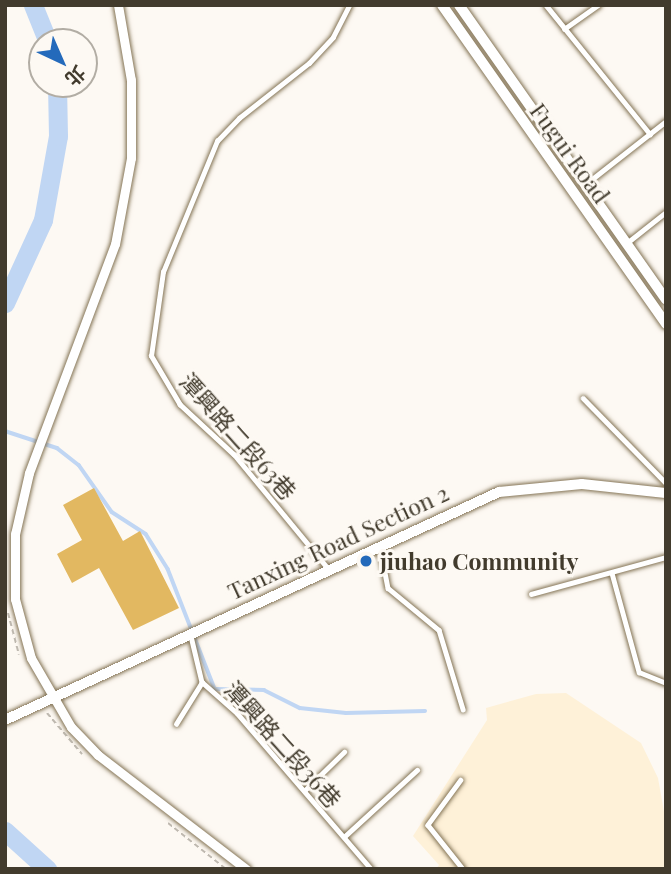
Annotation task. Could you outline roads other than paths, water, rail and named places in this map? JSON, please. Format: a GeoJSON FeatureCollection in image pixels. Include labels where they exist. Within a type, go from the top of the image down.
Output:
{"type":"FeatureCollection","features":[{"type":"Feature","properties":{"kind":"street"},"geometry":{"type":"LineString","coordinates":[[118,5],[131,80],[131,158],[117,232],[29,473],[15,534],[15,599],[21,634],[47,701],[98,755],[246,869]]}},
{"type":"Feature","properties":{"kind":"street","name":"Fugui Road"},"geometry":{"type":"LineString","coordinates":[[442,5],[666,324]]}},
{"type":"Feature","properties":{"kind":"street","name":"Fugui Road"},"geometry":{"type":"LineString","coordinates":[[459,5],[666,299]]}},
{"type":"Feature","properties":{"kind":"street","name":"Tanxing Road Section 2"},"geometry":{"type":"LineString","coordinates":[[5,720],[484,497],[512,489],[582,484],[666,493]]}},
{"type":"Feature","properties":{"kind":"lane","name":"潭興路二段63巷"},"geometry":{"type":"LineString","coordinates":[[328,569],[234,455],[180,405],[150,356],[163,272],[218,141],[239,118],[309,63],[333,37],[349,5]]}},
{"type":"Feature","properties":{"kind":"lane"},"geometry":{"type":"LineString","coordinates":[[546,5],[650,134]]}},
{"type":"Feature","properties":{"kind":"lane"},"geometry":{"type":"LineString","coordinates":[[564,29],[598,5]]}},
{"type":"Feature","properties":{"kind":"lane"},"geometry":{"type":"LineString","coordinates":[[585,185],[666,121]]}},
{"type":"Feature","properties":{"kind":"lane"},"geometry":{"type":"LineString","coordinates":[[625,244],[666,212]]}},
{"type":"Feature","properties":{"kind":"lane"},"geometry":{"type":"LineString","coordinates":[[583,398],[666,483]]}},
{"type":"Feature","properties":{"kind":"lane"},"geometry":{"type":"LineString","coordinates":[[380,546],[388,588],[439,630],[463,709]]}},
{"type":"Feature","properties":{"kind":"lane"},"geometry":{"type":"LineString","coordinates":[[531,594],[666,557]]}},
{"type":"Feature","properties":{"kind":"lane"},"geometry":{"type":"LineString","coordinates":[[612,573],[639,672],[666,683]]}},
{"type":"Feature","properties":{"kind":"lane","name":"潭興路二段36巷"},"geometry":{"type":"LineString","coordinates":[[191,632],[202,682],[237,713],[371,869]]}},
{"type":"Feature","properties":{"kind":"lane"},"geometry":{"type":"LineString","coordinates":[[176,724],[202,682]]}},
{"type":"Feature","properties":{"kind":"lane"},"geometry":{"type":"LineString","coordinates":[[304,791],[344,752]]}},
{"type":"Feature","properties":{"kind":"lane"},"geometry":{"type":"LineString","coordinates":[[344,837],[417,771]]}},
{"type":"Feature","properties":{"kind":"lane"},"geometry":{"type":"LineString","coordinates":[[461,780],[428,825],[463,869]]}},
{"type":"Feature","properties":{"kind":"waterway"},"geometry":{"type":"LineString","coordinates":[[33,5],[42,28]]}},
{"type":"Feature","properties":{"kind":"waterway"},"geometry":{"type":"LineString","coordinates":[[5,303],[43,220],[58,136],[57,98]]}},
{"type":"Feature","properties":{"kind":"waterway"},"geometry":{"type":"LineString","coordinates":[[5,431],[57,448],[79,465],[112,512],[146,534],[168,569],[215,689],[264,690],[300,708],[346,713],[425,711]]}},
{"type":"Feature","properties":{"kind":"waterway"},"geometry":{"type":"LineString","coordinates":[[5,831],[47,869]]}},
{"type":"Feature","properties":{"kind":"place","name":"jiuhao Community"},"geometry":{"type":"Point","coordinates":[366,561]}}]}
